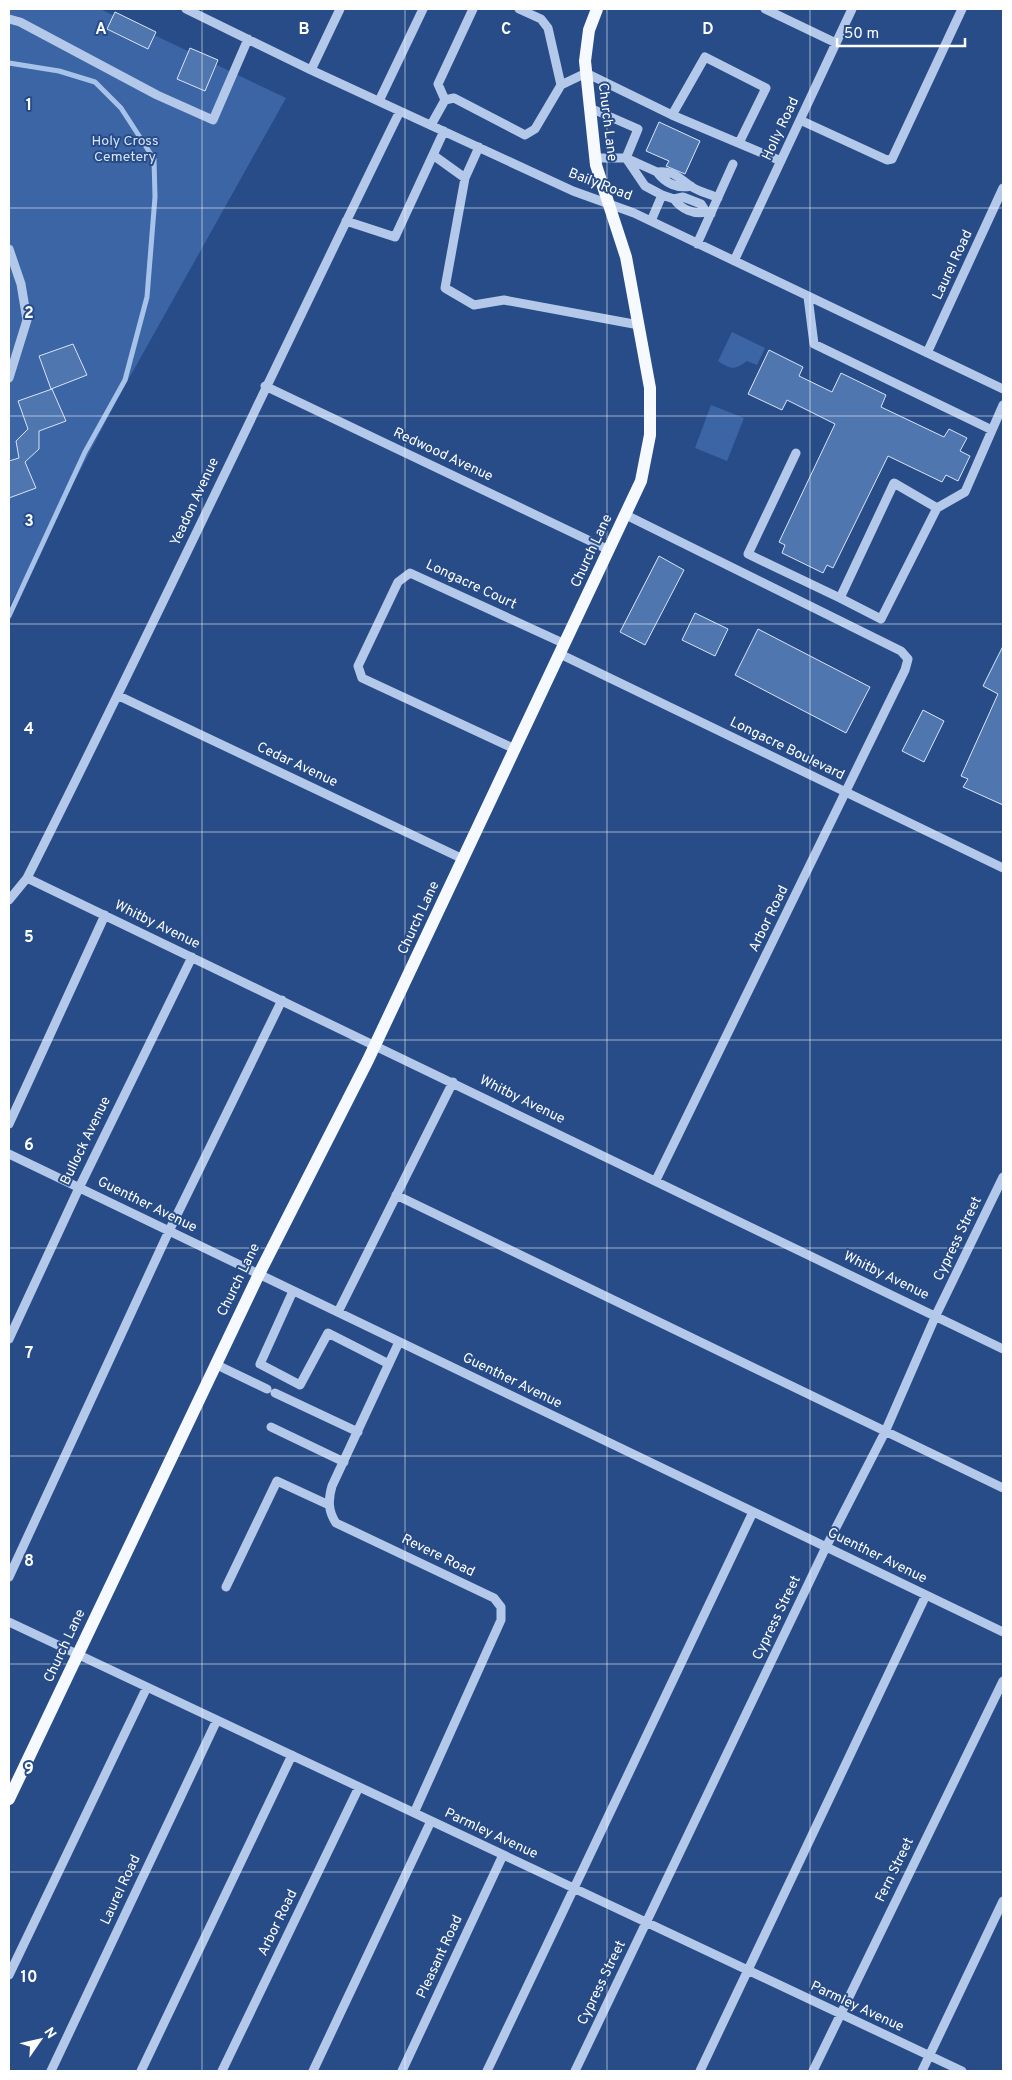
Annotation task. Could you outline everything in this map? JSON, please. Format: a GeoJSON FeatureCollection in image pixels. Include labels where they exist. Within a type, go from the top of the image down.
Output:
{"type":"FeatureCollection","features":[{"type":"Feature","properties":{"kind":"main road","name":"Church Lane"},"geometry":{"type":"LineString","coordinates":[[9,1799],[258,1274],[375,1045],[641,481],[650,435],[650,388],[626,257],[596,158],[586,73],[586,40],[597,9]]}},
{"type":"Feature","properties":{"kind":"street","name":"Baily Road"},"geometry":{"type":"LineString","coordinates":[[186,9],[311,70],[573,191],[651,222],[1003,389]]}},
{"type":"Feature","properties":{"kind":"street"},"geometry":{"type":"LineString","coordinates":[[311,70],[340,9]]}},
{"type":"Feature","properties":{"kind":"street"},"geometry":{"type":"LineString","coordinates":[[379,101],[424,9]]}},
{"type":"Feature","properties":{"kind":"street"},"geometry":{"type":"LineString","coordinates":[[445,100],[438,84],[473,9]]}},
{"type":"Feature","properties":{"kind":"street"},"geometry":{"type":"LineString","coordinates":[[518,9],[541,19],[548,28],[561,85]]}},
{"type":"Feature","properties":{"kind":"street"},"geometry":{"type":"LineString","coordinates":[[765,9],[836,43]]}},
{"type":"Feature","properties":{"kind":"street","name":"Holly Road"},"geometry":{"type":"LineString","coordinates":[[734,261],[852,9]]}},
{"type":"Feature","properties":{"kind":"street"},"geometry":{"type":"LineString","coordinates":[[800,120],[887,160],[892,159],[962,9]]}},
{"type":"Feature","properties":{"kind":"street"},"geometry":{"type":"LineString","coordinates":[[9,19],[20,22],[157,96],[213,120],[248,39]]}},
{"type":"Feature","properties":{"kind":"street"},"geometry":{"type":"LineString","coordinates":[[672,115],[705,57],[766,88],[739,143]]}},
{"type":"Feature","properties":{"kind":"street"},"geometry":{"type":"LineString","coordinates":[[430,125],[445,100],[454,98],[525,135],[535,129],[561,85],[586,73],[672,115],[781,161]]}},
{"type":"Feature","properties":{"kind":"street"},"geometry":{"type":"LineString","coordinates":[[590,108],[638,129],[626,158]]}},
{"type":"Feature","properties":{"kind":"street","name":"Yeadon Avenue"},"geometry":{"type":"LineString","coordinates":[[9,900],[27,878],[118,696],[265,386],[400,111]]}},
{"type":"Feature","properties":{"kind":"street"},"geometry":{"type":"LineString","coordinates":[[346,221],[395,238],[444,131]]}},
{"type":"Feature","properties":{"kind":"street"},"geometry":{"type":"LineString","coordinates":[[479,147],[465,178],[446,288],[474,305],[504,300],[639,325]]}},
{"type":"Feature","properties":{"kind":"street"},"geometry":{"type":"LineString","coordinates":[[433,156],[465,178]]}},
{"type":"Feature","properties":{"kind":"street"},"geometry":{"type":"LineString","coordinates":[[596,158],[626,158],[657,172],[666,171],[685,179],[690,186],[718,198]]}},
{"type":"Feature","properties":{"kind":"street"},"geometry":{"type":"LineString","coordinates":[[626,158],[645,186],[674,199],[683,197],[701,204],[708,213]]}},
{"type":"Feature","properties":{"kind":"street"},"geometry":{"type":"LineString","coordinates":[[698,244],[708,213],[718,198],[733,164]]}},
{"type":"Feature","properties":{"kind":"street","name":"Laurel Road"},"geometry":{"type":"LineString","coordinates":[[927,353],[1003,188]]}},
{"type":"Feature","properties":{"kind":"street"},"geometry":{"type":"LineString","coordinates":[[651,222],[662,195]]}},
{"type":"Feature","properties":{"kind":"street"},"geometry":{"type":"LineString","coordinates":[[9,249],[21,284],[27,320],[9,378]]}},
{"type":"Feature","properties":{"kind":"street"},"geometry":{"type":"LineString","coordinates":[[808,297],[814,344],[992,430]]}},
{"type":"Feature","properties":{"kind":"street","name":"Redwood Avenue"},"geometry":{"type":"LineString","coordinates":[[265,386],[610,550]]}},
{"type":"Feature","properties":{"kind":"street"},"geometry":{"type":"LineString","coordinates":[[796,452],[748,554],[881,619],[937,508],[965,492],[1003,405]]}},
{"type":"Feature","properties":{"kind":"street"},"geometry":{"type":"LineString","coordinates":[[840,598],[894,484],[937,508]]}},
{"type":"Feature","properties":{"kind":"street","name":"Arbor Road"},"geometry":{"type":"LineString","coordinates":[[626,515],[901,651],[908,659],[905,670],[846,792],[656,1180]]}},
{"type":"Feature","properties":{"kind":"street","name":"Longacre Court"},"geometry":{"type":"LineString","coordinates":[[515,749],[362,678],[358,666],[398,582],[410,572],[562,649]]}},
{"type":"Feature","properties":{"kind":"street","name":"Longacre Boulevard"},"geometry":{"type":"LineString","coordinates":[[562,649],[846,792],[1003,868]]}},
{"type":"Feature","properties":{"kind":"street","name":"Cedar Avenue"},"geometry":{"type":"LineString","coordinates":[[118,696],[463,859]]}},
{"type":"Feature","properties":{"kind":"street","name":"Whitby Avenue"},"geometry":{"type":"LineString","coordinates":[[27,878],[936,1315],[1003,1349]]}},
{"type":"Feature","properties":{"kind":"street"},"geometry":{"type":"LineString","coordinates":[[9,1124],[104,915]]}},
{"type":"Feature","properties":{"kind":"street","name":"Bullock Avenue"},"geometry":{"type":"LineString","coordinates":[[9,1340],[79,1188],[192,957]]}},
{"type":"Feature","properties":{"kind":"street"},"geometry":{"type":"LineString","coordinates":[[9,1577],[169,1231],[282,1000]]}},
{"type":"Feature","properties":{"kind":"street"},"geometry":{"type":"LineString","coordinates":[[338,1312],[453,1082]]}},
{"type":"Feature","properties":{"kind":"street","name":"Guenther Avenue"},"geometry":{"type":"LineString","coordinates":[[9,1154],[1003,1632]]}},
{"type":"Feature","properties":{"kind":"street","name":"Cypress Street"},"geometry":{"type":"LineString","coordinates":[[575,2071],[826,1547],[885,1432],[936,1315],[1003,1177]]}},
{"type":"Feature","properties":{"kind":"street"},"geometry":{"type":"LineString","coordinates":[[396,1195],[1003,1488]]}},
{"type":"Feature","properties":{"kind":"street"},"geometry":{"type":"LineString","coordinates":[[293,1291],[260,1364],[300,1384],[328,1334],[389,1364]]}},
{"type":"Feature","properties":{"kind":"street"},"geometry":{"type":"LineString","coordinates":[[226,1587],[276,1481],[329,1505],[330,1493],[399,1342]]}},
{"type":"Feature","properties":{"kind":"street"},"geometry":{"type":"LineString","coordinates":[[215,1364],[358,1432]]}},
{"type":"Feature","properties":{"kind":"street"},"geometry":{"type":"LineString","coordinates":[[271,1427],[344,1462]]}},
{"type":"Feature","properties":{"kind":"street","name":"Revere Road"},"geometry":{"type":"LineString","coordinates":[[329,1505],[336,1523],[494,1598],[501,1607],[501,1620],[414,1813]]}},
{"type":"Feature","properties":{"kind":"street"},"geometry":{"type":"LineString","coordinates":[[488,2071],[753,1512]]}},
{"type":"Feature","properties":{"kind":"street"},"geometry":{"type":"LineString","coordinates":[[700,2071],[746,1970],[926,1595]]}},
{"type":"Feature","properties":{"kind":"street","name":"Parmley Avenue"},"geometry":{"type":"LineString","coordinates":[[9,1622],[962,2071]]}},
{"type":"Feature","properties":{"kind":"street","name":"Fern Street"},"geometry":{"type":"LineString","coordinates":[[813,2071],[1003,1681]]}},
{"type":"Feature","properties":{"kind":"street"},"geometry":{"type":"LineString","coordinates":[[9,1975],[147,1687]]}},
{"type":"Feature","properties":{"kind":"street","name":"Laurel Road"},"geometry":{"type":"LineString","coordinates":[[50,2071],[217,1720]]}},
{"type":"Feature","properties":{"kind":"street"},"geometry":{"type":"LineString","coordinates":[[141,2071],[292,1755]]}},
{"type":"Feature","properties":{"kind":"street","name":"Arbor Road"},"geometry":{"type":"LineString","coordinates":[[222,2071],[359,1787]]}},
{"type":"Feature","properties":{"kind":"street"},"geometry":{"type":"LineString","coordinates":[[313,2071],[431,1820]]}},
{"type":"Feature","properties":{"kind":"street","name":"Pleasant Road"},"geometry":{"type":"LineString","coordinates":[[402,2071],[504,1855]]}},
{"type":"Feature","properties":{"kind":"street"},"geometry":{"type":"LineString","coordinates":[[922,2071],[1003,1901]]}},
{"type":"Feature","properties":{"kind":"green space","name":"Holy Cross Cemetery"},"geometry":{"type":"Polygon","coordinates":[[[9,9],[100,9],[286,98],[118,398],[9,607],[9,9]]]}},
{"type":"Feature","properties":{"kind":"green space"},"geometry":{"type":"Polygon","coordinates":[[[732,332],[765,348],[757,365],[747,361],[733,368],[718,361],[732,332]]]}},
{"type":"Feature","properties":{"kind":"green space"},"geometry":{"type":"Polygon","coordinates":[[[711,405],[744,418],[727,461],[695,448],[711,405]]]}},
{"type":"Feature","properties":{"kind":"building"},"geometry":{"type":"Polygon","coordinates":[[[115,12],[156,32],[148,49],[107,29],[115,12]]]}},
{"type":"Feature","properties":{"kind":"building"},"geometry":{"type":"Polygon","coordinates":[[[190,48],[218,60],[205,91],[177,79],[190,48]]]}},
{"type":"Feature","properties":{"kind":"building"},"geometry":{"type":"Polygon","coordinates":[[[659,122],[700,141],[685,174],[666,166],[669,161],[646,151],[659,122]]]}},
{"type":"Feature","properties":{"kind":"building"},"geometry":{"type":"Polygon","coordinates":[[[73,344],[87,375],[51,389],[39,356],[73,344]]]}},
{"type":"Feature","properties":{"kind":"building"},"geometry":{"type":"Polygon","coordinates":[[[769,350],[803,367],[799,376],[832,392],[841,373],[886,395],[881,407],[944,437],[949,429],[967,438],[960,451],[970,456],[958,481],[946,475],[942,482],[888,456],[833,568],[827,565],[823,573],[782,553],[785,545],[779,542],[835,424],[787,400],[782,410],[748,394],[769,350]]]}},
{"type":"Feature","properties":{"kind":"building"},"geometry":{"type":"Polygon","coordinates":[[[52,389],[66,421],[39,431],[39,449],[25,462],[36,488],[9,498],[9,461],[19,458],[16,441],[28,429],[18,401],[52,389]]]}},
{"type":"Feature","properties":{"kind":"building"},"geometry":{"type":"Polygon","coordinates":[[[659,556],[684,570],[645,645],[620,632],[659,556]]]}},
{"type":"Feature","properties":{"kind":"building"},"geometry":{"type":"Polygon","coordinates":[[[695,613],[728,629],[715,656],[682,640],[695,613]]]}},
{"type":"Feature","properties":{"kind":"building"},"geometry":{"type":"Polygon","coordinates":[[[758,629],[870,687],[846,733],[735,675],[758,629]]]}},
{"type":"Feature","properties":{"kind":"building"},"geometry":{"type":"Polygon","coordinates":[[[1003,646],[1003,805],[963,787],[968,779],[961,776],[998,694],[983,686],[1003,646]]]}},
{"type":"Feature","properties":{"kind":"building"},"geometry":{"type":"Polygon","coordinates":[[[923,710],[944,721],[924,762],[902,751],[923,710]]]}},
{"type":"Feature","properties":{"kind":"waterway"},"geometry":{"type":"LineString","coordinates":[[9,63],[59,71],[95,82],[121,108],[154,159],[155,197],[147,297],[125,380],[85,452],[9,616]]}}]}
